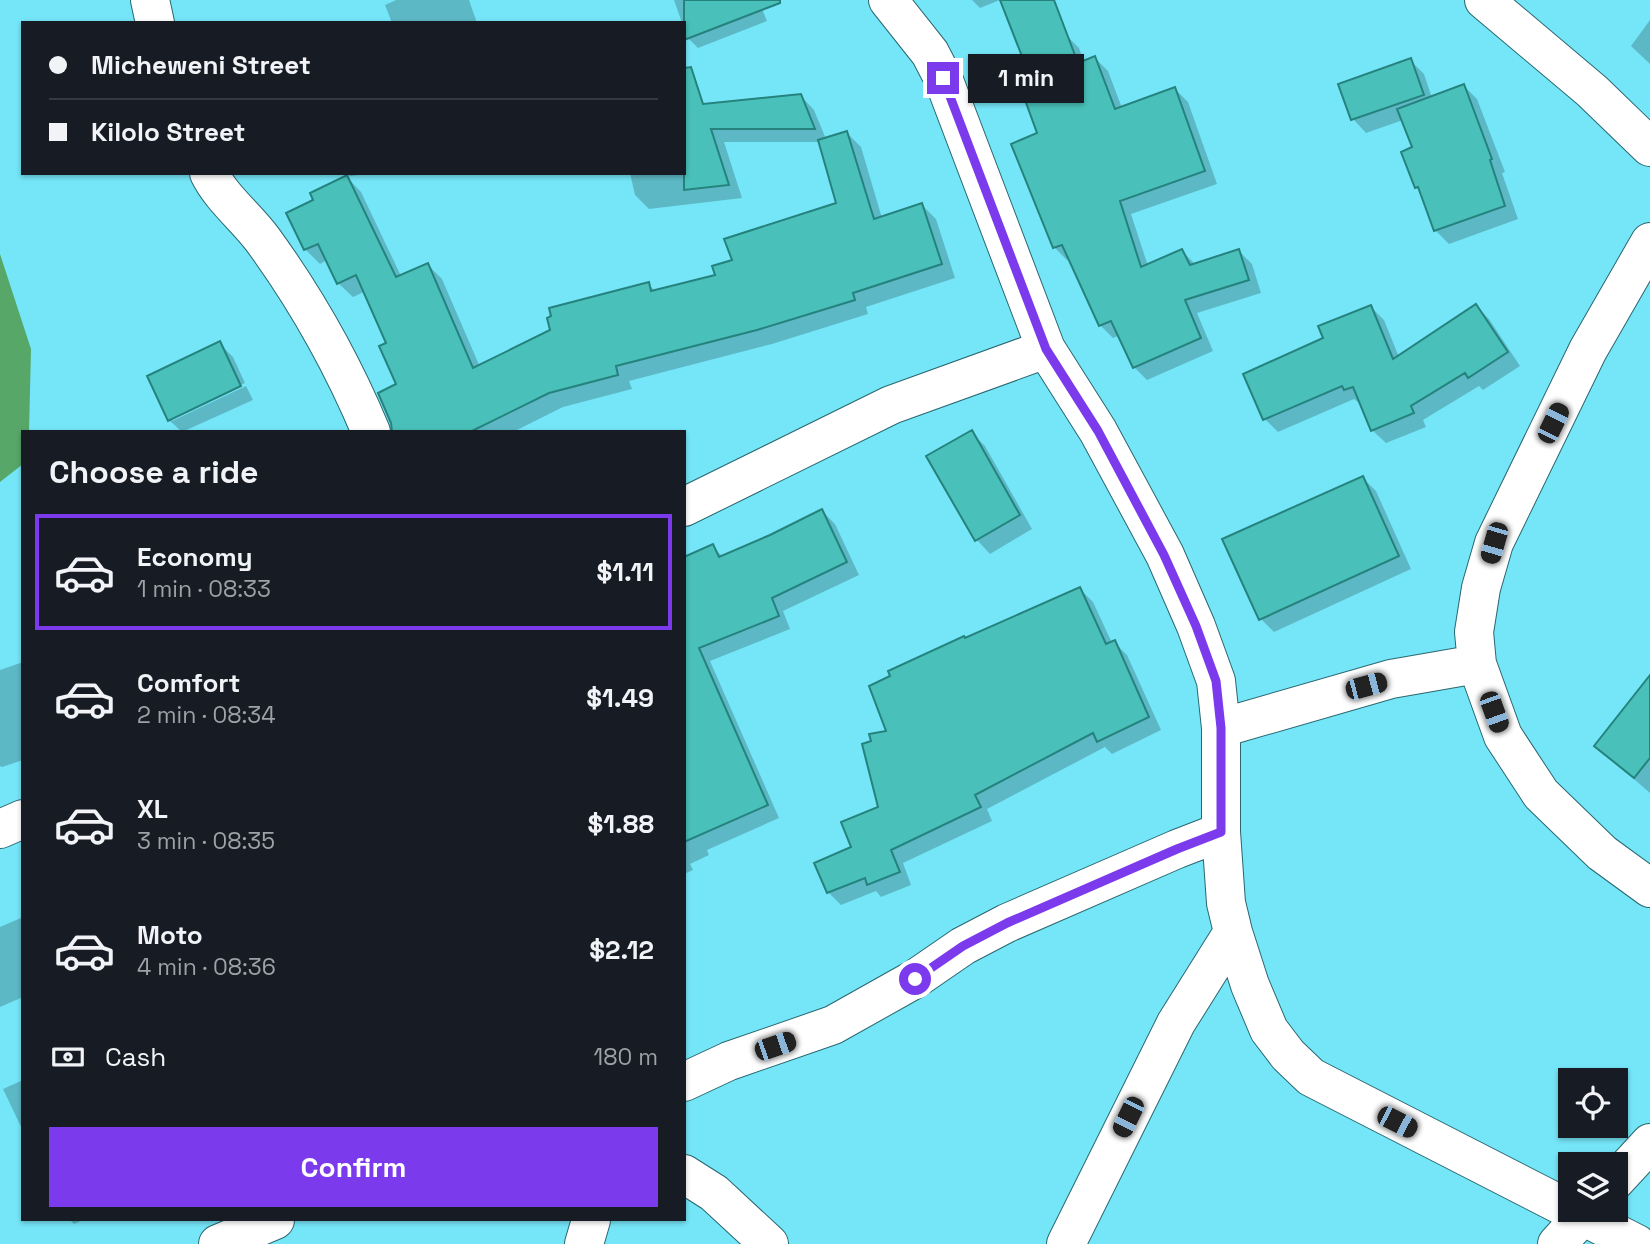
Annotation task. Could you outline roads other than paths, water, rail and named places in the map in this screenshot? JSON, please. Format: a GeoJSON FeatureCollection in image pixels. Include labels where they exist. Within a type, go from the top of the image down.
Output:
{"type":"FeatureCollection","features":[{"type":"Feature","properties":{"kind":"street"},"geometry":{"type":"LineString","coordinates":[[150,0],[155,21]]}},
{"type":"Feature","properties":{"kind":"street"},"geometry":{"type":"LineString","coordinates":[[888,0],[930,52],[943,78],[1046,349],[1098,431],[1164,555],[1196,626],[1216,681],[1221,728],[1221,832],[1226,903],[1250,985],[1269,1030],[1288,1055],[1311,1077],[1576,1223],[1637,1244]]}},
{"type":"Feature","properties":{"kind":"street"},"geometry":{"type":"LineString","coordinates":[[1484,0],[1592,91],[1650,147]]}},
{"type":"Feature","properties":{"kind":"street"},"geometry":{"type":"LineString","coordinates":[[210,175],[216,187],[262,238],[300,297],[340,365],[370,430]]}},
{"type":"Feature","properties":{"kind":"street"},"geometry":{"type":"LineString","coordinates":[[1650,242],[1588,350],[1494,543],[1481,588],[1474,632],[1477,664],[1503,736],[1541,794],[1602,853],[1650,888]]}},
{"type":"Feature","properties":{"kind":"street"},"geometry":{"type":"LineString","coordinates":[[686,506],[891,405],[1046,349]]}},
{"type":"Feature","properties":{"kind":"street"},"geometry":{"type":"LineString","coordinates":[[1221,728],[1391,679],[1477,664]]}},
{"type":"Feature","properties":{"kind":"street"},"geometry":{"type":"LineString","coordinates":[[0,829],[21,820]]}},
{"type":"Feature","properties":{"kind":"street"},"geometry":{"type":"LineString","coordinates":[[686,1081],[729,1061],[833,1025],[915,979],[963,946],[1007,923],[1221,832]]}},
{"type":"Feature","properties":{"kind":"street"},"geometry":{"type":"LineString","coordinates":[[1066,1244],[1176,1023],[1233,932]]}},
{"type":"Feature","properties":{"kind":"street"},"geometry":{"type":"LineString","coordinates":[[1628,1167],[1650,1143]]}},
{"type":"Feature","properties":{"kind":"street"},"geometry":{"type":"LineString","coordinates":[[686,1175],[714,1193],[769,1244]]}},
{"type":"Feature","properties":{"kind":"street"},"geometry":{"type":"LineString","coordinates":[[218,1244],[273,1221]]}},
{"type":"Feature","properties":{"kind":"street"},"geometry":{"type":"LineString","coordinates":[[584,1244],[591,1221]]}}]}
